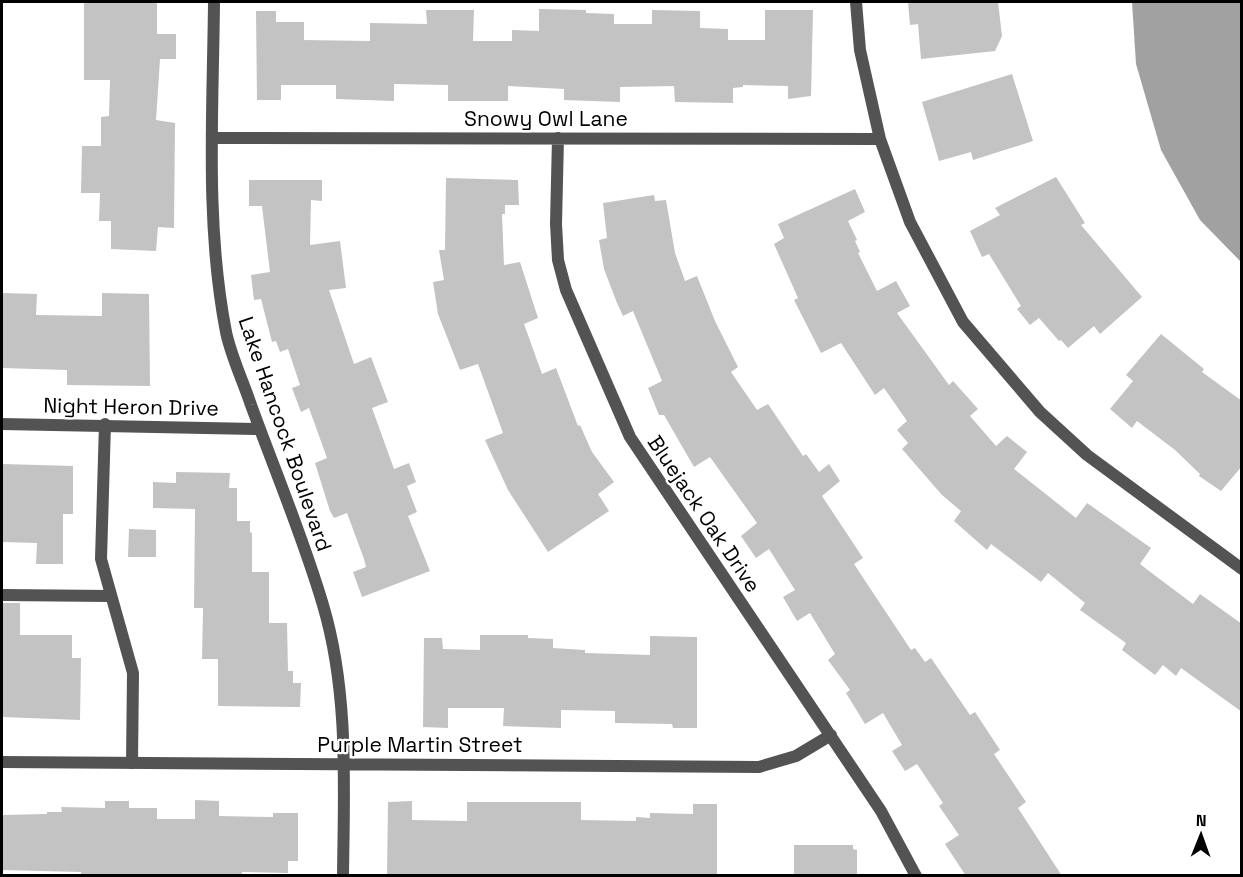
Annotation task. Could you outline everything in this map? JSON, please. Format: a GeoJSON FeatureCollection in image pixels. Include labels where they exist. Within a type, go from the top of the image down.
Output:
{"type":"FeatureCollection","features":[{"type":"Feature","properties":{"kind":"street","name":"Lake Hancock Boulevard"},"geometry":{"type":"LineString","coordinates":[[214,2],[212,138],[215,240],[227,334],[323,606],[337,666],[344,763],[343,876]]}},
{"type":"Feature","properties":{"kind":"street"},"geometry":{"type":"LineString","coordinates":[[856,2],[860,50],[880,139],[910,222],[936,276],[963,322],[996,364],[1041,412],[1087,455],[1242,569]]}},
{"type":"Feature","properties":{"kind":"street","name":"Snowy Owl Lane"},"geometry":{"type":"LineString","coordinates":[[212,138],[880,139]]}},
{"type":"Feature","properties":{"kind":"street","name":"Bluejack Oak Drive"},"geometry":{"type":"LineString","coordinates":[[558,138],[556,224],[558,260],[566,291],[630,438],[657,482],[881,811],[916,876]]}},
{"type":"Feature","properties":{"kind":"street","name":"Night Heron Drive"},"geometry":{"type":"LineString","coordinates":[[2,424],[105,424],[260,429]]}},
{"type":"Feature","properties":{"kind":"street"},"geometry":{"type":"LineString","coordinates":[[105,424],[101,559],[133,672],[132,763]]}},
{"type":"Feature","properties":{"kind":"street"},"geometry":{"type":"LineString","coordinates":[[2,595],[110,597]]}},
{"type":"Feature","properties":{"kind":"street","name":"Purple Martin Street"},"geometry":{"type":"LineString","coordinates":[[2,762],[759,767],[796,756],[831,735]]}},
{"type":"Feature","properties":{"kind":"shaded area"},"geometry":{"type":"Polygon","coordinates":[[[1132,2],[1241,2],[1241,262],[1200,220],[1161,150],[1136,64],[1132,2]]]}},
{"type":"Feature","properties":{"kind":"building"},"geometry":{"type":"Polygon","coordinates":[[[84,2],[157,2],[157,34],[176,34],[176,59],[160,59],[156,120],[175,123],[174,228],[158,227],[156,251],[111,249],[111,221],[99,221],[100,193],[81,193],[82,146],[101,146],[101,117],[109,116],[110,80],[84,80],[84,2]]]}},
{"type":"Feature","properties":{"kind":"building"},"geometry":{"type":"Polygon","coordinates":[[[908,2],[998,2],[1002,36],[995,51],[921,59],[918,24],[910,25],[908,2]]]}},
{"type":"Feature","properties":{"kind":"building"},"geometry":{"type":"Polygon","coordinates":[[[539,9],[586,10],[586,13],[614,14],[614,24],[652,24],[652,10],[700,11],[700,28],[728,29],[728,40],[765,40],[765,10],[813,10],[811,96],[788,99],[788,86],[743,85],[743,87],[733,88],[733,103],[675,102],[674,86],[620,87],[620,102],[564,100],[564,89],[508,86],[508,101],[448,101],[448,85],[394,84],[394,101],[336,99],[336,85],[281,85],[281,100],[257,100],[256,11],[276,11],[276,22],[304,22],[304,40],[370,41],[370,23],[427,24],[426,10],[474,10],[473,41],[512,41],[512,30],[539,31],[539,9]]]}},
{"type":"Feature","properties":{"kind":"building"},"geometry":{"type":"Polygon","coordinates":[[[1012,74],[1033,141],[973,160],[971,152],[939,161],[922,102],[1012,74]]]}},
{"type":"Feature","properties":{"kind":"building"},"geometry":{"type":"Polygon","coordinates":[[[1056,177],[1085,223],[1081,225],[1142,297],[1100,334],[1094,326],[1068,348],[1039,318],[1030,325],[1017,309],[1021,306],[989,254],[982,257],[970,231],[1000,215],[995,208],[1056,177]]]}},
{"type":"Feature","properties":{"kind":"building"},"geometry":{"type":"Polygon","coordinates":[[[446,178],[518,180],[519,205],[505,205],[505,214],[502,214],[504,265],[520,262],[538,318],[524,324],[542,374],[556,368],[578,426],[580,425],[592,452],[614,482],[598,494],[609,511],[548,552],[508,490],[485,440],[503,433],[478,364],[460,370],[438,314],[433,282],[444,280],[439,250],[445,250],[446,178]]]}},
{"type":"Feature","properties":{"kind":"building"},"geometry":{"type":"Polygon","coordinates":[[[249,180],[322,180],[322,201],[311,200],[310,245],[340,241],[346,288],[329,290],[354,364],[371,357],[388,402],[372,408],[394,469],[409,463],[416,482],[407,486],[417,512],[408,516],[430,571],[362,597],[353,572],[366,567],[364,559],[347,513],[334,518],[330,511],[315,463],[327,458],[309,408],[301,412],[292,388],[300,385],[288,349],[280,352],[276,341],[272,342],[261,299],[254,300],[251,275],[270,272],[262,206],[249,206],[249,180]]]}},
{"type":"Feature","properties":{"kind":"building"},"geometry":{"type":"Polygon","coordinates":[[[855,189],[865,212],[848,221],[857,240],[855,241],[860,252],[858,253],[877,291],[896,281],[910,306],[897,313],[949,385],[953,381],[978,409],[970,416],[996,446],[1007,436],[1027,452],[1014,469],[1076,518],[1087,503],[1151,548],[1140,564],[1193,604],[1200,594],[1242,624],[1242,712],[1181,668],[1176,676],[1163,665],[1155,675],[1122,650],[1126,643],[1080,610],[1085,603],[1048,573],[1041,582],[991,544],[987,550],[954,521],[961,511],[942,495],[902,449],[908,443],[897,430],[907,421],[884,388],[875,395],[841,343],[821,353],[794,300],[798,298],[774,244],[784,238],[778,224],[855,189]]]}},
{"type":"Feature","properties":{"kind":"building"},"geometry":{"type":"Polygon","coordinates":[[[654,195],[655,201],[666,200],[675,253],[685,281],[697,276],[715,321],[738,367],[731,372],[757,410],[768,404],[803,456],[806,454],[819,472],[829,464],[840,481],[822,496],[863,558],[854,564],[911,650],[915,648],[925,662],[931,658],[970,715],[975,712],[1000,750],[994,754],[1026,802],[1018,808],[1062,876],[966,876],[945,844],[959,835],[939,806],[943,803],[917,764],[905,771],[892,751],[902,745],[883,713],[865,724],[846,693],[850,690],[828,660],[835,654],[810,613],[797,621],[783,597],[795,590],[769,549],[756,558],[741,536],[757,523],[710,457],[694,467],[664,415],[659,415],[648,388],[662,381],[633,311],[623,316],[617,303],[604,269],[599,240],[607,238],[603,203],[654,195]]]}},
{"type":"Feature","properties":{"kind":"building"},"geometry":{"type":"Polygon","coordinates":[[[2,293],[37,294],[36,315],[102,316],[102,293],[149,294],[150,386],[67,385],[67,370],[2,368],[2,293]]]}},
{"type":"Feature","properties":{"kind":"building"},"geometry":{"type":"Polygon","coordinates":[[[1161,334],[1204,369],[1202,372],[1242,401],[1242,466],[1221,491],[1199,476],[1200,474],[1175,450],[1137,421],[1132,428],[1110,409],[1133,381],[1126,375],[1161,334]]]}},
{"type":"Feature","properties":{"kind":"building"},"geometry":{"type":"Polygon","coordinates":[[[2,464],[73,466],[73,514],[63,514],[63,564],[36,564],[37,543],[2,542],[2,464]]]}},
{"type":"Feature","properties":{"kind":"building"},"geometry":{"type":"Polygon","coordinates":[[[176,472],[230,473],[229,488],[237,488],[237,521],[250,521],[252,572],[269,572],[269,623],[287,623],[288,671],[293,671],[293,683],[301,683],[300,707],[218,706],[218,659],[202,659],[203,608],[194,608],[195,509],[153,508],[153,482],[176,483],[176,472]]]}},
{"type":"Feature","properties":{"kind":"building"},"geometry":{"type":"Polygon","coordinates":[[[129,529],[156,530],[156,557],[128,557],[129,529]]]}},
{"type":"Feature","properties":{"kind":"building"},"geometry":{"type":"Polygon","coordinates":[[[2,603],[20,603],[20,635],[72,635],[72,658],[81,658],[80,720],[2,717],[2,603]]]}},
{"type":"Feature","properties":{"kind":"building"},"geometry":{"type":"Polygon","coordinates":[[[480,635],[528,635],[528,638],[553,639],[553,648],[585,650],[585,653],[650,655],[650,636],[697,637],[697,728],[673,728],[672,724],[615,723],[615,711],[561,710],[561,728],[503,726],[504,708],[448,708],[448,728],[423,727],[424,638],[442,638],[443,649],[480,650],[480,635]]]}},
{"type":"Feature","properties":{"kind":"building"},"geometry":{"type":"Polygon","coordinates":[[[195,800],[219,801],[219,816],[273,817],[273,813],[298,813],[298,861],[288,861],[288,873],[242,872],[242,876],[81,876],[81,872],[2,870],[2,815],[62,812],[61,807],[105,808],[105,801],[129,801],[129,808],[157,808],[157,819],[195,819],[195,800]]]}},
{"type":"Feature","properties":{"kind":"building"},"geometry":{"type":"Polygon","coordinates":[[[412,801],[412,820],[467,821],[467,802],[581,802],[581,820],[636,821],[636,817],[650,818],[650,813],[693,814],[693,804],[717,804],[717,876],[387,876],[388,802],[412,801]]]}},
{"type":"Feature","properties":{"kind":"building"},"geometry":{"type":"Polygon","coordinates":[[[794,845],[853,845],[853,849],[857,850],[857,876],[794,876],[794,845]]]}}]}
